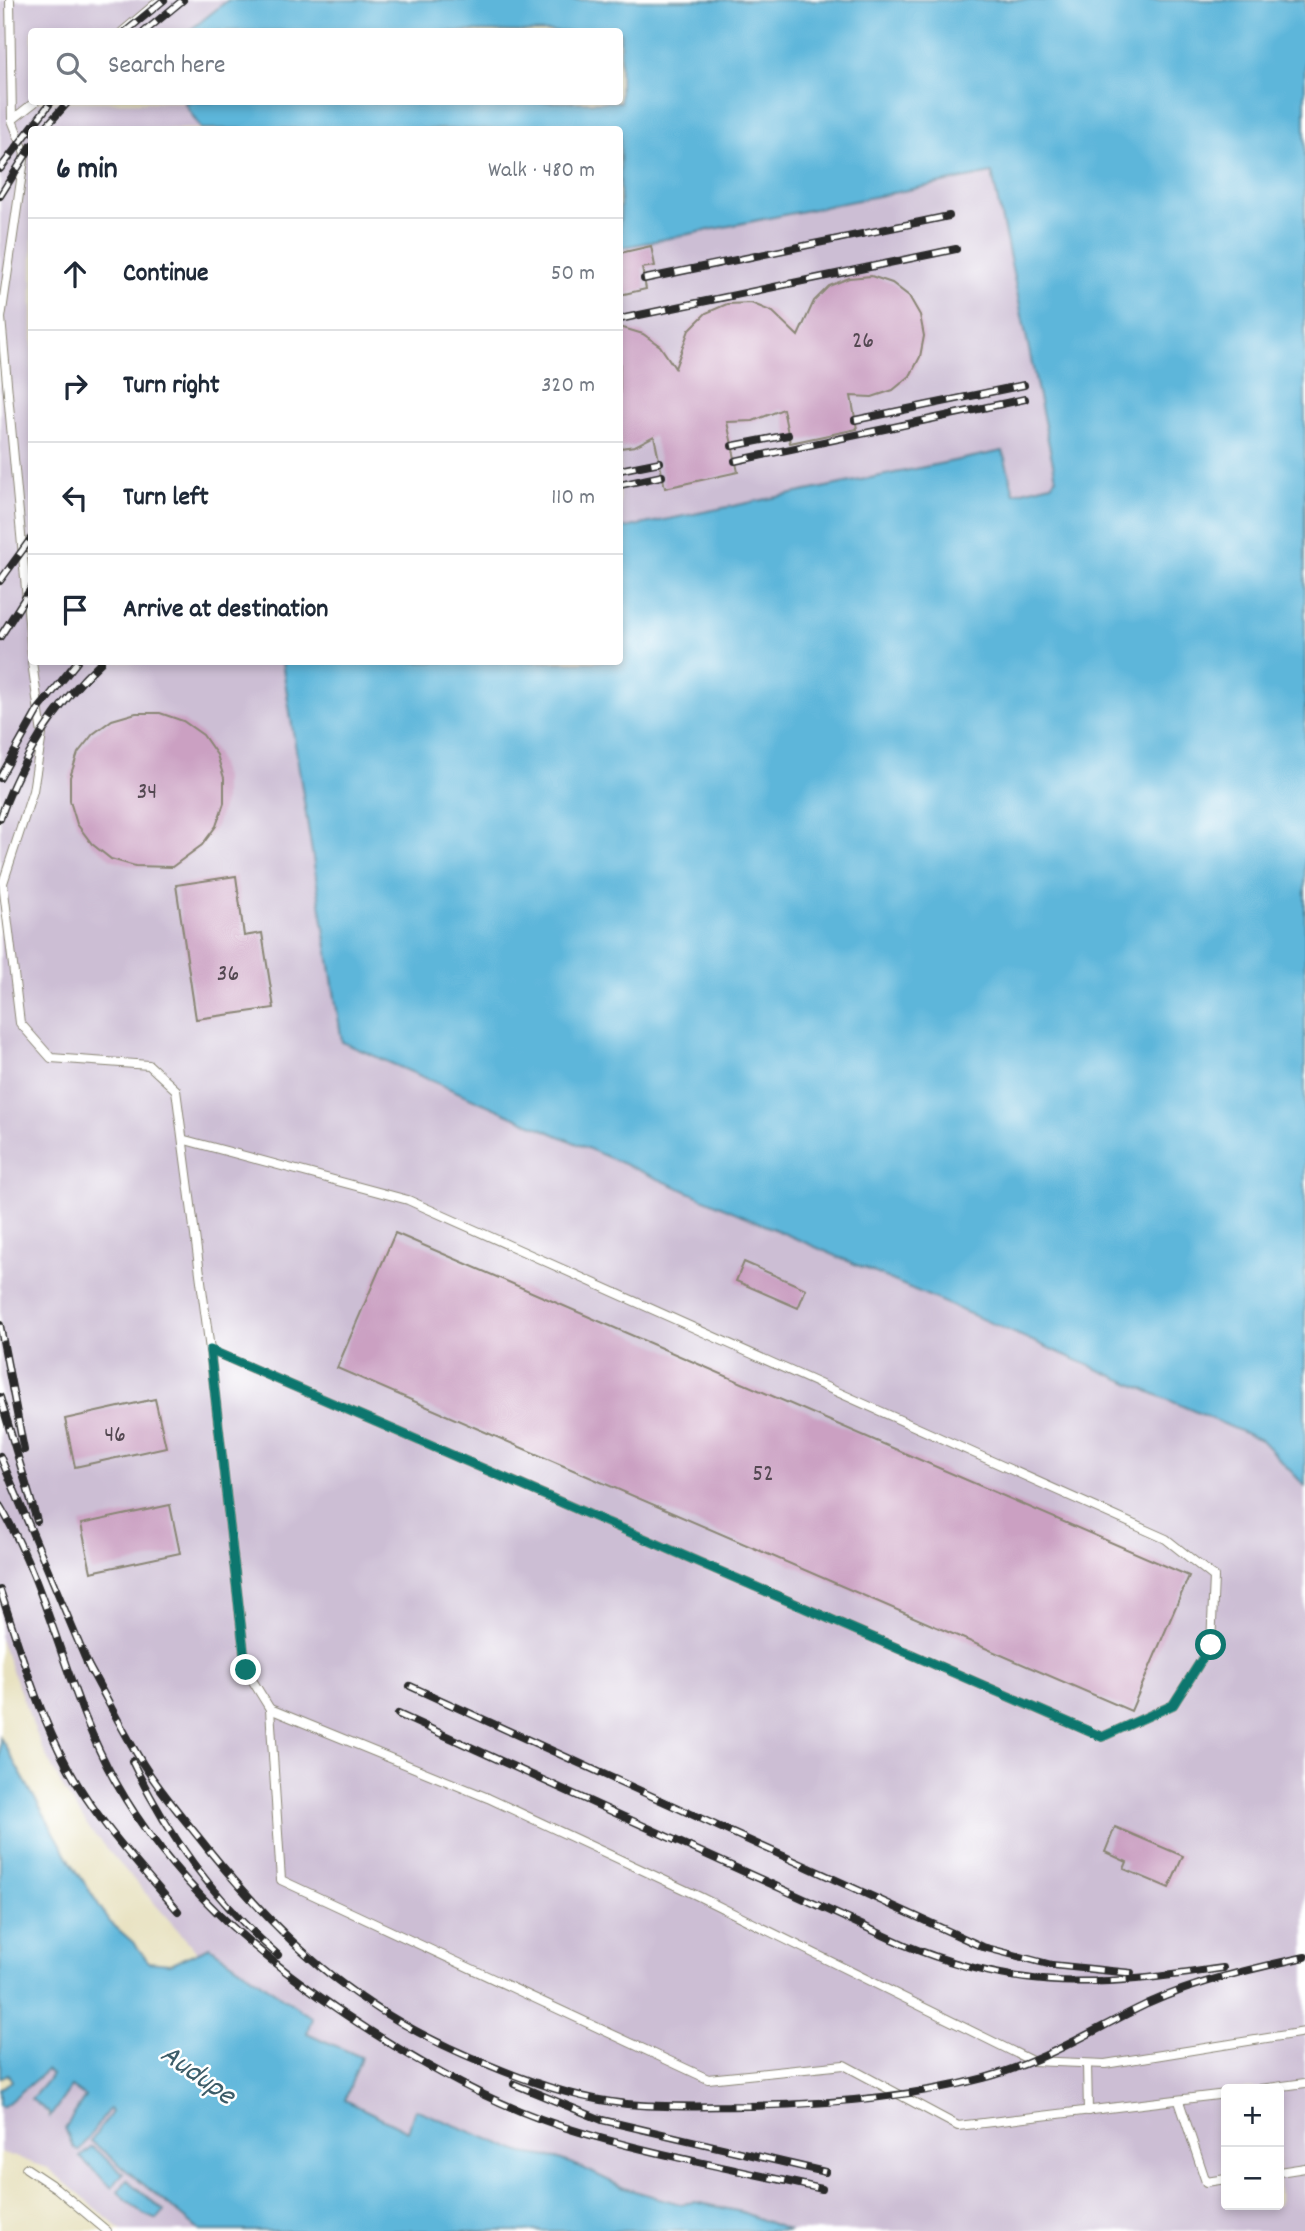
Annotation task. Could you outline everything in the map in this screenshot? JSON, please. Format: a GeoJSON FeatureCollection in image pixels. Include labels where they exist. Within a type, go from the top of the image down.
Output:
{"type":"FeatureCollection","features":[{"type":"Feature","properties":{"kind":"lane"},"geometry":{"type":"LineString","coordinates":[[10,0],[12,120],[25,153],[1,318],[28,611]]}},
{"type":"Feature","properties":{"kind":"lane"},"geometry":{"type":"LineString","coordinates":[[127,28],[160,0]]}},
{"type":"Feature","properties":{"kind":"lane"},"geometry":{"type":"LineString","coordinates":[[12,120],[31,105]]}},
{"type":"Feature","properties":{"kind":"lane"},"geometry":{"type":"LineString","coordinates":[[32,665],[42,734],[33,791],[3,883],[20,1023],[51,1058],[149,1065],[176,1090],[185,1140],[246,1670],[270,1709],[281,1880],[708,2079],[844,2065],[958,2126],[1221,2095]]}},
{"type":"Feature","properties":{"kind":"lane"},"geometry":{"type":"LineString","coordinates":[[185,1140],[408,1200],[1166,1539],[1214,1577],[1211,1645],[1173,1705],[1102,1737],[210,1350]]}},
{"type":"Feature","properties":{"kind":"lane"},"geometry":{"type":"LineString","coordinates":[[270,1709],[488,1798],[698,1896],[1032,2061],[1105,2064],[1305,2032]]}},
{"type":"Feature","properties":{"kind":"lane"},"geometry":{"type":"LineString","coordinates":[[1087,2064],[1088,2111]]}},
{"type":"Feature","properties":{"kind":"lane"},"geometry":{"type":"LineString","coordinates":[[1284,2086],[1305,2083]]}},
{"type":"Feature","properties":{"kind":"lane"},"geometry":{"type":"LineString","coordinates":[[1179,2101],[1206,2182],[1221,2180]]}},
{"type":"Feature","properties":{"kind":"lane"},"geometry":{"type":"LineString","coordinates":[[26,2168],[56,2188],[107,2231]]}},
{"type":"Feature","properties":{"kind":"lane"},"geometry":{"type":"LineString","coordinates":[[1284,2171],[1305,2168]]}},
{"type":"Feature","properties":{"kind":"shaded area"},"geometry":{"type":"Polygon","coordinates":[[[0,0],[228,0],[193,28],[28,28],[28,105],[186,105],[199,126],[28,126],[28,665],[282,665],[342,1042],[1261,1440],[1305,1486],[1305,2231],[790,2231],[742,2212],[696,2202],[680,2204],[624,2188],[581,2167],[556,2158],[523,2153],[415,2109],[408,2131],[345,2100],[361,2057],[307,2032],[312,2018],[210,1947],[197,1952],[91,1831],[64,1790],[41,1746],[0,1639],[0,0]]]}},
{"type":"Feature","properties":{"kind":"shaded area"},"geometry":{"type":"Polygon","coordinates":[[[992,173],[1056,478],[1052,484],[1014,494],[1003,451],[623,528],[623,247],[992,173]]]}},
{"type":"Feature","properties":{"kind":"shaded area"},"geometry":{"type":"Polygon","coordinates":[[[47,2070],[53,2074],[47,2115],[50,2117],[71,2087],[86,2097],[65,2128],[80,2151],[109,2109],[112,2111],[91,2142],[200,2231],[122,2231],[48,2168],[0,2152],[0,2105],[3,2106],[47,2070]]]}},
{"type":"Feature","properties":{"kind":"water"},"geometry":{"type":"Polygon","coordinates":[[[228,0],[1305,0],[1305,1486],[1261,1440],[342,1042],[282,665],[623,665],[623,528],[1003,451],[1014,493],[1051,484],[1056,478],[992,173],[623,247],[623,126],[199,126],[186,105],[623,105],[623,28],[193,28],[228,0]]]}},
{"type":"Feature","properties":{"kind":"water","name":"Audupe"},"geometry":{"type":"Polygon","coordinates":[[[0,1737],[71,1862],[110,1922],[135,1944],[149,1962],[170,1964],[210,1947],[312,2018],[307,2033],[361,2057],[345,2100],[408,2131],[415,2109],[523,2153],[556,2158],[581,2167],[624,2188],[680,2204],[695,2202],[742,2212],[790,2231],[200,2231],[91,2141],[112,2112],[109,2109],[79,2151],[73,2147],[65,2128],[85,2097],[71,2087],[50,2117],[48,2112],[31,2099],[52,2075],[47,2070],[3,2107],[0,2105],[0,2089],[12,2081],[8,2074],[0,2078],[0,1737]]]}},
{"type":"Feature","properties":{"kind":"water"},"geometry":{"type":"Polygon","coordinates":[[[92,2147],[123,2173],[112,2188],[80,2157],[92,2147]]]}},
{"type":"Feature","properties":{"kind":"water"},"geometry":{"type":"Polygon","coordinates":[[[127,2180],[164,2211],[157,2220],[143,2214],[118,2192],[127,2180]]]}},
{"type":"Feature","properties":{"kind":"building"},"geometry":{"type":"Polygon","coordinates":[[[651,246],[655,266],[642,268],[646,289],[623,294],[623,252],[651,246]]]}},
{"type":"Feature","properties":{"kind":"building"},"geometry":{"type":"Polygon","coordinates":[[[871,276],[892,283],[909,296],[920,315],[924,336],[920,357],[910,376],[893,390],[872,397],[851,396],[857,429],[790,443],[783,409],[753,421],[727,422],[738,472],[665,488],[654,436],[635,446],[623,448],[623,328],[643,334],[660,346],[675,368],[689,330],[706,313],[727,304],[751,303],[773,312],[798,336],[814,301],[829,286],[849,278],[871,276]]]}},
{"type":"Feature","properties":{"kind":"building"},"geometry":{"type":"Polygon","coordinates":[[[136,713],[160,713],[183,721],[203,735],[217,755],[224,778],[224,803],[216,826],[202,845],[172,867],[135,866],[111,859],[92,844],[77,824],[70,801],[70,777],[78,753],[93,734],[112,720],[136,713]]]}},
{"type":"Feature","properties":{"kind":"building"},"geometry":{"type":"Polygon","coordinates":[[[236,876],[244,936],[262,933],[274,1008],[196,1019],[176,885],[236,876]]]}},
{"type":"Feature","properties":{"kind":"building"},"geometry":{"type":"Polygon","coordinates":[[[395,1233],[1189,1576],[1131,1711],[337,1368],[395,1233]]]}},
{"type":"Feature","properties":{"kind":"building"},"geometry":{"type":"Polygon","coordinates":[[[744,1262],[806,1289],[798,1308],[736,1281],[744,1262]]]}},
{"type":"Feature","properties":{"kind":"building"},"geometry":{"type":"Polygon","coordinates":[[[155,1399],[166,1447],[75,1467],[65,1419],[155,1399]]]}},
{"type":"Feature","properties":{"kind":"building"},"geometry":{"type":"Polygon","coordinates":[[[170,1505],[180,1553],[91,1572],[81,1524],[170,1505]]]}},
{"type":"Feature","properties":{"kind":"building"},"geometry":{"type":"Polygon","coordinates":[[[1115,1827],[1183,1856],[1169,1888],[1124,1869],[1127,1862],[1105,1852],[1115,1827]]]}},
{"type":"Feature","properties":{"kind":"railway"},"geometry":{"type":"LineString","coordinates":[[130,28],[164,0]]}},
{"type":"Feature","properties":{"kind":"railway"},"geometry":{"type":"LineString","coordinates":[[149,28],[183,0]]}},
{"type":"Feature","properties":{"kind":"railway"},"geometry":{"type":"LineString","coordinates":[[33,126],[49,105]]}},
{"type":"Feature","properties":{"kind":"railway"},"geometry":{"type":"LineString","coordinates":[[47,126],[65,105]]}},
{"type":"Feature","properties":{"kind":"railway"},"geometry":{"type":"LineString","coordinates":[[0,169],[28,132]]}},
{"type":"Feature","properties":{"kind":"railway"},"geometry":{"type":"LineString","coordinates":[[0,196],[28,151]]}},
{"type":"Feature","properties":{"kind":"railway"},"geometry":{"type":"LineString","coordinates":[[644,279],[949,216]]}},
{"type":"Feature","properties":{"kind":"railway"},"geometry":{"type":"LineString","coordinates":[[623,318],[956,249]]}},
{"type":"Feature","properties":{"kind":"railway"},"geometry":{"type":"LineString","coordinates":[[855,420],[1024,385]]}},
{"type":"Feature","properties":{"kind":"railway"},"geometry":{"type":"LineString","coordinates":[[735,461],[1025,399]]}},
{"type":"Feature","properties":{"kind":"railway"},"geometry":{"type":"LineString","coordinates":[[732,446],[788,435]]}},
{"type":"Feature","properties":{"kind":"railway"},"geometry":{"type":"LineString","coordinates":[[623,469],[660,462]]}},
{"type":"Feature","properties":{"kind":"railway"},"geometry":{"type":"LineString","coordinates":[[623,484],[662,476]]}},
{"type":"Feature","properties":{"kind":"railway"},"geometry":{"type":"LineString","coordinates":[[0,581],[28,542]]}},
{"type":"Feature","properties":{"kind":"railway"},"geometry":{"type":"LineString","coordinates":[[0,637],[28,593]]}},
{"type":"Feature","properties":{"kind":"railway"},"geometry":{"type":"LineString","coordinates":[[0,778],[38,710],[75,665]]}},
{"type":"Feature","properties":{"kind":"railway"},"geometry":{"type":"LineString","coordinates":[[0,819],[18,775],[41,734],[69,696],[98,665]]}},
{"type":"Feature","properties":{"kind":"railway"},"geometry":{"type":"LineString","coordinates":[[0,1325],[24,1450]]}},
{"type":"Feature","properties":{"kind":"railway"},"geometry":{"type":"LineString","coordinates":[[0,1397],[37,1521]]}},
{"type":"Feature","properties":{"kind":"railway"},"geometry":{"type":"LineString","coordinates":[[0,1456],[91,1672]]}},
{"type":"Feature","properties":{"kind":"railway"},"geometry":{"type":"LineString","coordinates":[[0,1506],[33,1573],[84,1713],[115,1781],[162,1851],[188,1882],[247,1940],[312,1991],[369,2030],[415,2059],[512,2108],[606,2140],[822,2189]]}},
{"type":"Feature","properties":{"kind":"railway"},"geometry":{"type":"LineString","coordinates":[[0,1590],[38,1701],[56,1745],[78,1786],[133,1859],[178,1911]]}},
{"type":"Feature","properties":{"kind":"railway"},"geometry":{"type":"LineString","coordinates":[[87,1663],[158,1786],[239,1886],[301,1949],[333,1977],[404,2025],[489,2065],[574,2094],[609,2102],[642,2105],[749,2106],[837,2102],[926,2091],[984,2078],[1027,2063],[1147,2004],[1185,1989],[1244,1971],[1305,1957]]}},
{"type":"Feature","properties":{"kind":"railway"},"geometry":{"type":"LineString","coordinates":[[410,1686],[983,1947],[1052,1965],[1131,1973]]}},
{"type":"Feature","properties":{"kind":"railway"},"geometry":{"type":"LineString","coordinates":[[398,1714],[905,1945],[947,1961],[1025,1978],[1063,1981],[1139,1979],[1223,1968]]}},
{"type":"Feature","properties":{"kind":"railway"},"geometry":{"type":"LineString","coordinates":[[132,1761],[161,1815],[195,1866],[234,1913],[278,1955]]}},
{"type":"Feature","properties":{"kind":"railway"},"geometry":{"type":"LineString","coordinates":[[514,2084],[602,2120],[825,2172]]}},
{"type":"Feature","properties":{"kind":"route"},"geometry":{"type":"LineString","coordinates":[[246,1670],[210,1350],[1102,1737],[1173,1705],[1211,1645]]}}]}
